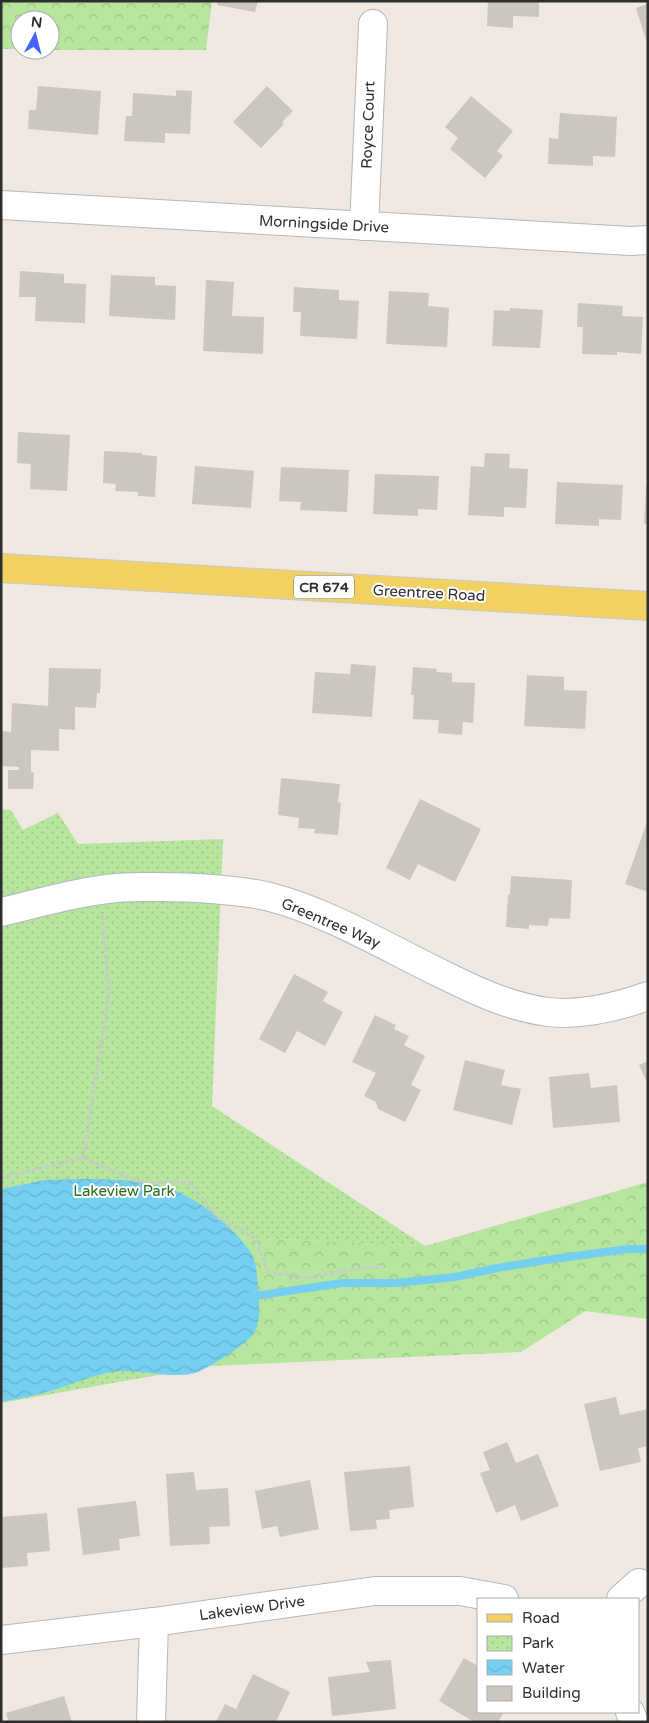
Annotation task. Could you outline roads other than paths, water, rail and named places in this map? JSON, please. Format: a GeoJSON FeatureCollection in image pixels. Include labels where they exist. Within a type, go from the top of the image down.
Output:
{"type":"FeatureCollection","features":[{"type":"Feature","properties":{"kind":"main road","name":"Greentree Road"},"geometry":{"type":"LineString","coordinates":[[1,568],[648,606]]}},
{"type":"Feature","properties":{"kind":"street","name":"Royce Court"},"geometry":{"type":"LineString","coordinates":[[364,226],[373,24]]}},
{"type":"Feature","properties":{"kind":"street","name":"Morningside Drive"},"geometry":{"type":"LineString","coordinates":[[1,205],[631,241],[648,240]]}},
{"type":"Feature","properties":{"kind":"street","name":"Greentree Way"},"geometry":{"type":"LineString","coordinates":[[1,912],[96,891],[137,887],[244,892],[270,897],[328,918],[484,995],[514,1005],[550,1012],[602,1010],[648,996]]}},
{"type":"Feature","properties":{"kind":"street","name":"Lakeview Drive"},"geometry":{"type":"LineString","coordinates":[[1,1640],[154,1622],[375,1591],[460,1591],[498,1598]]}},
{"type":"Feature","properties":{"kind":"street"},"geometry":{"type":"LineString","coordinates":[[151,1722],[154,1622]]}},
{"type":"Feature","properties":{"kind":"water"},"geometry":{"type":"Polygon","coordinates":[[[45,1180],[126,1180],[168,1188],[191,1199],[214,1214],[244,1243],[255,1263],[259,1297],[257,1327],[246,1342],[217,1362],[195,1373],[175,1375],[122,1371],[106,1373],[43,1393],[1,1402],[1,1189],[45,1180]]]}},
{"type":"Feature","properties":{"kind":"waterway"},"geometry":{"type":"LineString","coordinates":[[248,1297],[342,1283],[396,1283],[455,1277],[546,1260],[628,1249],[648,1249]]}},
{"type":"Feature","properties":{"kind":"park label","name":"Lakeview Park"},"geometry":{"type":"Point","coordinates":[124,1191]}}]}
